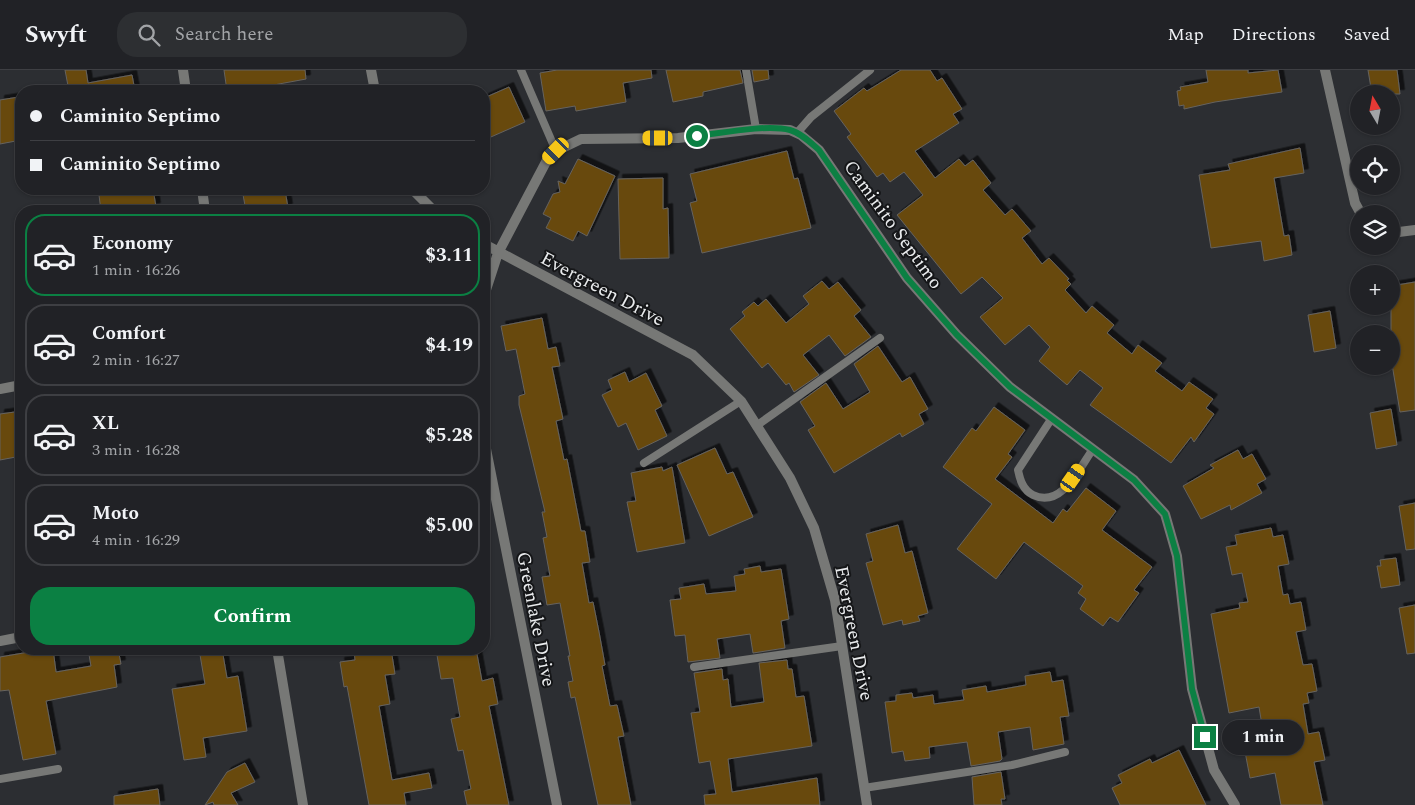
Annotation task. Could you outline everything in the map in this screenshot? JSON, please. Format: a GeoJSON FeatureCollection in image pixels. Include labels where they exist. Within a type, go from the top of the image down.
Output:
{"type":"FeatureCollection","features":[{"type":"Feature","properties":{"kind":"street"},"geometry":{"type":"LineString","coordinates":[[183,70],[185,85]]}},
{"type":"Feature","properties":{"kind":"street"},"geometry":{"type":"LineString","coordinates":[[371,70],[374,85]]}},
{"type":"Feature","properties":{"kind":"street"},"geometry":{"type":"LineString","coordinates":[[1325,70],[1356,205]]}},
{"type":"Feature","properties":{"kind":"street","name":"Caminito Septimo"},"geometry":{"type":"LineString","coordinates":[[498,252],[547,160],[556,151],[581,139],[678,138],[756,129],[790,130],[797,133],[819,150],[907,278],[957,335],[1010,387],[1134,480],[1165,514],[1177,556],[1192,689],[1214,770],[1235,805]]}},
{"type":"Feature","properties":{"kind":"street"},"geometry":{"type":"LineString","coordinates":[[418,195],[428,205]]}},
{"type":"Feature","properties":{"kind":"street"},"geometry":{"type":"LineString","coordinates":[[1400,232],[1415,230]]}},
{"type":"Feature","properties":{"kind":"street","name":"Evergreen Drive"},"geometry":{"type":"LineString","coordinates":[[490,247],[693,356],[741,401],[790,478],[814,528],[835,600],[867,805]]}},
{"type":"Feature","properties":{"kind":"street"},"geometry":{"type":"LineString","coordinates":[[490,277],[498,252]]}},
{"type":"Feature","properties":{"kind":"street"},"geometry":{"type":"LineString","coordinates":[[0,389],[15,386]]}},
{"type":"Feature","properties":{"kind":"street","name":"Greenlake Drive"},"geometry":{"type":"LineString","coordinates":[[490,469],[557,805]]}},
{"type":"Feature","properties":{"kind":"street"},"geometry":{"type":"LineString","coordinates":[[0,641],[15,638]]}},
{"type":"Feature","properties":{"kind":"street"},"geometry":{"type":"LineString","coordinates":[[278,655],[303,805]]}},
{"type":"Feature","properties":{"kind":"lane"},"geometry":{"type":"LineString","coordinates":[[521,70],[556,151]]}},
{"type":"Feature","properties":{"kind":"lane"},"geometry":{"type":"LineString","coordinates":[[746,70],[756,129]]}},
{"type":"Feature","properties":{"kind":"lane"},"geometry":{"type":"LineString","coordinates":[[797,133],[811,117],[870,70]]}},
{"type":"Feature","properties":{"kind":"lane"},"geometry":{"type":"LineString","coordinates":[[756,426],[880,338]]}},
{"type":"Feature","properties":{"kind":"lane"},"geometry":{"type":"LineString","coordinates":[[644,463],[741,401]]}},
{"type":"Feature","properties":{"kind":"lane"},"geometry":{"type":"LineString","coordinates":[[1052,418],[1018,470],[1022,485],[1033,495],[1050,498],[1062,492],[1093,449]]}},
{"type":"Feature","properties":{"kind":"lane"},"geometry":{"type":"LineString","coordinates":[[694,667],[842,646]]}},
{"type":"Feature","properties":{"kind":"lane"},"geometry":{"type":"LineString","coordinates":[[864,788],[1012,765],[1065,752]]}},
{"type":"Feature","properties":{"kind":"lane"},"geometry":{"type":"LineString","coordinates":[[0,780],[58,769]]}},
{"type":"Feature","properties":{"kind":"building"},"geometry":{"type":"Polygon","coordinates":[[[65,70],[86,70],[88,83],[132,75],[134,85],[68,85],[65,70]]]}},
{"type":"Feature","properties":{"kind":"building"},"geometry":{"type":"Polygon","coordinates":[[[224,70],[305,70],[306,79],[274,85],[226,85],[224,70]]]}},
{"type":"Feature","properties":{"kind":"building"},"geometry":{"type":"Polygon","coordinates":[[[557,70],[651,70],[652,78],[623,83],[626,102],[576,111],[575,106],[546,111],[540,73],[557,70]]]}},
{"type":"Feature","properties":{"kind":"building"},"geometry":{"type":"Polygon","coordinates":[[[666,70],[740,70],[743,83],[703,92],[703,96],[673,102],[666,70]]]}},
{"type":"Feature","properties":{"kind":"building"},"geometry":{"type":"Polygon","coordinates":[[[752,70],[768,70],[769,79],[754,82],[752,70]]]}},
{"type":"Feature","properties":{"kind":"building"},"geometry":{"type":"Polygon","coordinates":[[[901,70],[930,70],[937,81],[942,78],[962,109],[953,114],[959,123],[915,151],[935,178],[959,159],[965,166],[973,160],[991,183],[983,190],[1005,215],[1012,209],[1031,231],[1022,238],[1042,264],[1049,258],[1069,279],[1067,280],[1071,284],[1065,290],[1086,313],[1092,306],[1114,325],[1107,333],[1132,354],[1138,345],[1162,363],[1155,371],[1182,391],[1189,382],[1213,399],[1206,408],[1214,414],[1194,442],[1191,437],[1171,463],[1090,405],[1103,388],[1080,370],[1067,385],[1039,361],[1050,347],[1029,325],[1005,345],[980,317],[1003,298],[982,277],[961,294],[897,215],[923,195],[904,172],[890,182],[883,173],[877,177],[847,137],[851,134],[834,111],[864,88],[867,91],[901,70]]]}},
{"type":"Feature","properties":{"kind":"building"},"geometry":{"type":"Polygon","coordinates":[[[1206,70],[1248,70],[1248,73],[1278,70],[1282,92],[1215,102],[1184,109],[1184,105],[1179,106],[1177,91],[1181,90],[1180,87],[1208,82],[1206,70]]]}},
{"type":"Feature","properties":{"kind":"building"},"geometry":{"type":"Polygon","coordinates":[[[1368,70],[1397,70],[1399,85],[1370,85],[1368,70]]]}},
{"type":"Feature","properties":{"kind":"building"},"geometry":{"type":"Polygon","coordinates":[[[509,87],[525,122],[490,137],[490,95],[509,87]]]}},
{"type":"Feature","properties":{"kind":"building"},"geometry":{"type":"Polygon","coordinates":[[[15,98],[15,141],[0,144],[0,100],[15,98]]]}},
{"type":"Feature","properties":{"kind":"building"},"geometry":{"type":"Polygon","coordinates":[[[1300,148],[1304,173],[1274,178],[1284,236],[1289,235],[1292,255],[1264,261],[1261,241],[1211,248],[1199,175],[1230,170],[1228,164],[1300,148]]]}},
{"type":"Feature","properties":{"kind":"building"},"geometry":{"type":"Polygon","coordinates":[[[787,151],[794,179],[798,178],[811,228],[702,253],[690,203],[697,201],[690,174],[787,151]]]}},
{"type":"Feature","properties":{"kind":"building"},"geometry":{"type":"Polygon","coordinates":[[[578,159],[615,176],[587,236],[578,231],[573,241],[546,228],[551,218],[543,214],[553,194],[560,192],[558,181],[565,184],[578,159]]]}},
{"type":"Feature","properties":{"kind":"building"},"geometry":{"type":"Polygon","coordinates":[[[663,178],[663,209],[668,208],[669,258],[620,259],[618,179],[663,178]]]}},
{"type":"Feature","properties":{"kind":"building"},"geometry":{"type":"Polygon","coordinates":[[[99,195],[154,195],[156,205],[100,205],[99,195]]]}},
{"type":"Feature","properties":{"kind":"building"},"geometry":{"type":"Polygon","coordinates":[[[243,195],[286,195],[288,205],[245,205],[243,195]]]}},
{"type":"Feature","properties":{"kind":"building"},"geometry":{"type":"Polygon","coordinates":[[[822,281],[829,289],[838,282],[861,310],[854,316],[871,337],[845,356],[829,335],[803,355],[819,375],[794,392],[789,383],[786,385],[768,363],[762,368],[730,329],[745,316],[742,312],[754,302],[758,306],[766,299],[786,323],[809,304],[803,296],[822,281]]]}},
{"type":"Feature","properties":{"kind":"building"},"geometry":{"type":"Polygon","coordinates":[[[1415,282],[1415,410],[1400,412],[1394,375],[1400,375],[1400,325],[1391,325],[1391,315],[1400,315],[1400,284],[1415,282]]]}},
{"type":"Feature","properties":{"kind":"building"},"geometry":{"type":"Polygon","coordinates":[[[1330,311],[1336,348],[1314,352],[1308,315],[1330,311]]]}},
{"type":"Feature","properties":{"kind":"building"},"geometry":{"type":"Polygon","coordinates":[[[542,318],[548,349],[556,347],[560,366],[552,367],[563,419],[556,421],[564,460],[567,459],[581,531],[585,531],[590,562],[582,563],[589,603],[593,602],[599,632],[605,665],[602,666],[610,706],[617,705],[624,736],[618,737],[631,805],[598,805],[575,697],[571,698],[568,682],[573,681],[560,603],[547,605],[542,577],[550,576],[543,538],[547,537],[542,512],[545,512],[519,405],[519,396],[525,394],[516,349],[506,351],[501,326],[542,318]]]}},
{"type":"Feature","properties":{"kind":"building"},"geometry":{"type":"Polygon","coordinates":[[[878,346],[902,382],[910,377],[928,409],[919,414],[924,424],[902,437],[900,433],[834,473],[808,430],[815,426],[800,402],[826,383],[843,409],[870,392],[854,364],[878,346]]]}},
{"type":"Feature","properties":{"kind":"building"},"geometry":{"type":"Polygon","coordinates":[[[625,372],[629,382],[646,373],[662,406],[655,410],[667,436],[638,450],[626,423],[618,427],[602,395],[612,390],[608,380],[625,372]]]}},
{"type":"Feature","properties":{"kind":"building"},"geometry":{"type":"Polygon","coordinates":[[[994,407],[1025,430],[1008,454],[1012,457],[995,479],[1053,523],[1063,509],[1067,512],[1086,488],[1116,511],[1102,530],[1152,567],[1134,590],[1139,593],[1118,622],[1110,617],[1103,626],[1080,609],[1086,599],[1078,593],[1083,586],[1024,542],[996,579],[957,549],[992,504],[943,467],[972,428],[976,431],[994,407]]]}},
{"type":"Feature","properties":{"kind":"building"},"geometry":{"type":"Polygon","coordinates":[[[1391,409],[1397,445],[1376,449],[1370,413],[1391,409]]]}},
{"type":"Feature","properties":{"kind":"building"},"geometry":{"type":"Polygon","coordinates":[[[15,412],[15,457],[0,460],[0,414],[15,412]]]}},
{"type":"Feature","properties":{"kind":"building"},"geometry":{"type":"Polygon","coordinates":[[[715,448],[727,474],[733,472],[753,517],[709,536],[677,465],[715,448]]]}},
{"type":"Feature","properties":{"kind":"building"},"geometry":{"type":"Polygon","coordinates":[[[1238,450],[1243,459],[1252,454],[1266,479],[1257,484],[1262,493],[1231,510],[1230,505],[1201,519],[1183,486],[1214,468],[1210,465],[1238,450]]]}},
{"type":"Feature","properties":{"kind":"building"},"geometry":{"type":"Polygon","coordinates":[[[662,467],[663,471],[672,467],[685,543],[637,552],[627,502],[636,501],[631,473],[662,467]]]}},
{"type":"Feature","properties":{"kind":"building"},"geometry":{"type":"Polygon","coordinates":[[[1415,503],[1415,549],[1406,550],[1399,506],[1415,503]]]}},
{"type":"Feature","properties":{"kind":"building"},"geometry":{"type":"Polygon","coordinates":[[[898,525],[905,553],[912,551],[928,613],[918,616],[920,621],[903,625],[902,620],[883,625],[866,563],[873,561],[866,534],[898,525]]]}},
{"type":"Feature","properties":{"kind":"building"},"geometry":{"type":"Polygon","coordinates":[[[1271,528],[1273,537],[1283,535],[1289,564],[1278,566],[1283,595],[1288,594],[1290,604],[1301,602],[1306,630],[1296,632],[1303,665],[1312,664],[1317,691],[1307,693],[1309,703],[1303,704],[1308,734],[1319,732],[1325,760],[1314,762],[1323,805],[1281,805],[1275,773],[1250,778],[1243,741],[1264,737],[1259,707],[1229,713],[1211,614],[1240,608],[1239,603],[1248,602],[1242,573],[1232,575],[1226,547],[1237,545],[1235,535],[1271,528]]]}},
{"type":"Feature","properties":{"kind":"building"},"geometry":{"type":"Polygon","coordinates":[[[1396,558],[1400,585],[1381,588],[1377,566],[1381,566],[1380,560],[1396,558]]]}},
{"type":"Feature","properties":{"kind":"building"},"geometry":{"type":"Polygon","coordinates":[[[760,566],[761,572],[781,569],[789,619],[781,621],[785,648],[753,653],[750,634],[717,639],[720,658],[688,662],[685,635],[675,636],[670,600],[681,599],[679,588],[704,584],[706,594],[736,591],[734,576],[745,574],[744,569],[760,566]]]}},
{"type":"Feature","properties":{"kind":"building"},"geometry":{"type":"Polygon","coordinates":[[[1415,605],[1415,653],[1407,654],[1399,608],[1415,605]]]}},
{"type":"Feature","properties":{"kind":"building"},"geometry":{"type":"Polygon","coordinates":[[[15,654],[54,655],[56,672],[91,666],[89,655],[119,655],[121,664],[114,665],[117,687],[46,701],[56,754],[23,760],[9,690],[0,691],[0,657],[15,654]]]}},
{"type":"Feature","properties":{"kind":"building"},"geometry":{"type":"Polygon","coordinates":[[[200,655],[223,655],[227,678],[238,676],[247,731],[203,738],[206,757],[184,760],[172,689],[205,684],[200,655]]]}},
{"type":"Feature","properties":{"kind":"building"},"geometry":{"type":"Polygon","coordinates":[[[355,655],[392,655],[395,674],[385,675],[390,704],[379,706],[392,780],[429,773],[432,788],[404,793],[406,805],[369,805],[347,686],[344,687],[340,662],[355,660],[355,655]]]}},
{"type":"Feature","properties":{"kind":"building"},"geometry":{"type":"Polygon","coordinates":[[[437,655],[477,655],[482,681],[493,678],[498,704],[489,706],[509,805],[467,805],[464,791],[471,789],[463,750],[458,751],[451,719],[460,717],[453,678],[441,679],[437,655]]]}},
{"type":"Feature","properties":{"kind":"building"},"geometry":{"type":"Polygon","coordinates":[[[787,660],[788,669],[792,669],[796,697],[804,696],[812,746],[728,759],[732,792],[817,778],[820,805],[705,805],[704,795],[716,794],[710,761],[699,763],[691,713],[700,712],[694,673],[722,669],[723,680],[728,679],[731,707],[764,702],[759,663],[787,660]]]}},
{"type":"Feature","properties":{"kind":"building"},"geometry":{"type":"Polygon","coordinates":[[[1050,672],[1052,682],[1063,680],[1069,716],[1060,717],[1064,744],[1033,750],[1030,727],[998,732],[1002,759],[1000,761],[971,766],[967,742],[929,747],[930,758],[905,761],[903,751],[892,753],[885,702],[896,701],[896,695],[912,693],[913,698],[933,695],[934,704],[964,700],[962,690],[986,686],[987,692],[1026,685],[1025,676],[1050,672]]]}},
{"type":"Feature","properties":{"kind":"building"},"geometry":{"type":"Polygon","coordinates":[[[1179,750],[1206,805],[1120,805],[1112,788],[1122,783],[1118,775],[1150,759],[1152,763],[1179,750]]]}},
{"type":"Feature","properties":{"kind":"building"},"geometry":{"type":"Polygon","coordinates":[[[245,763],[255,782],[231,793],[238,805],[214,805],[213,802],[205,805],[227,772],[245,763]]]}},
{"type":"Feature","properties":{"kind":"building"},"geometry":{"type":"Polygon","coordinates":[[[1001,772],[1005,799],[1001,799],[1002,805],[974,805],[972,777],[1001,772]]]}},
{"type":"Feature","properties":{"kind":"building"},"geometry":{"type":"Polygon","coordinates":[[[158,789],[160,805],[114,805],[114,796],[158,789]]]}},
{"type":"Feature","properties":{"kind":"route"},"geometry":{"type":"LineString","coordinates":[[697,136],[756,129],[790,130],[801,135],[819,150],[907,278],[957,335],[1010,387],[1134,480],[1165,514],[1177,556],[1192,689],[1205,737]]}}]}
